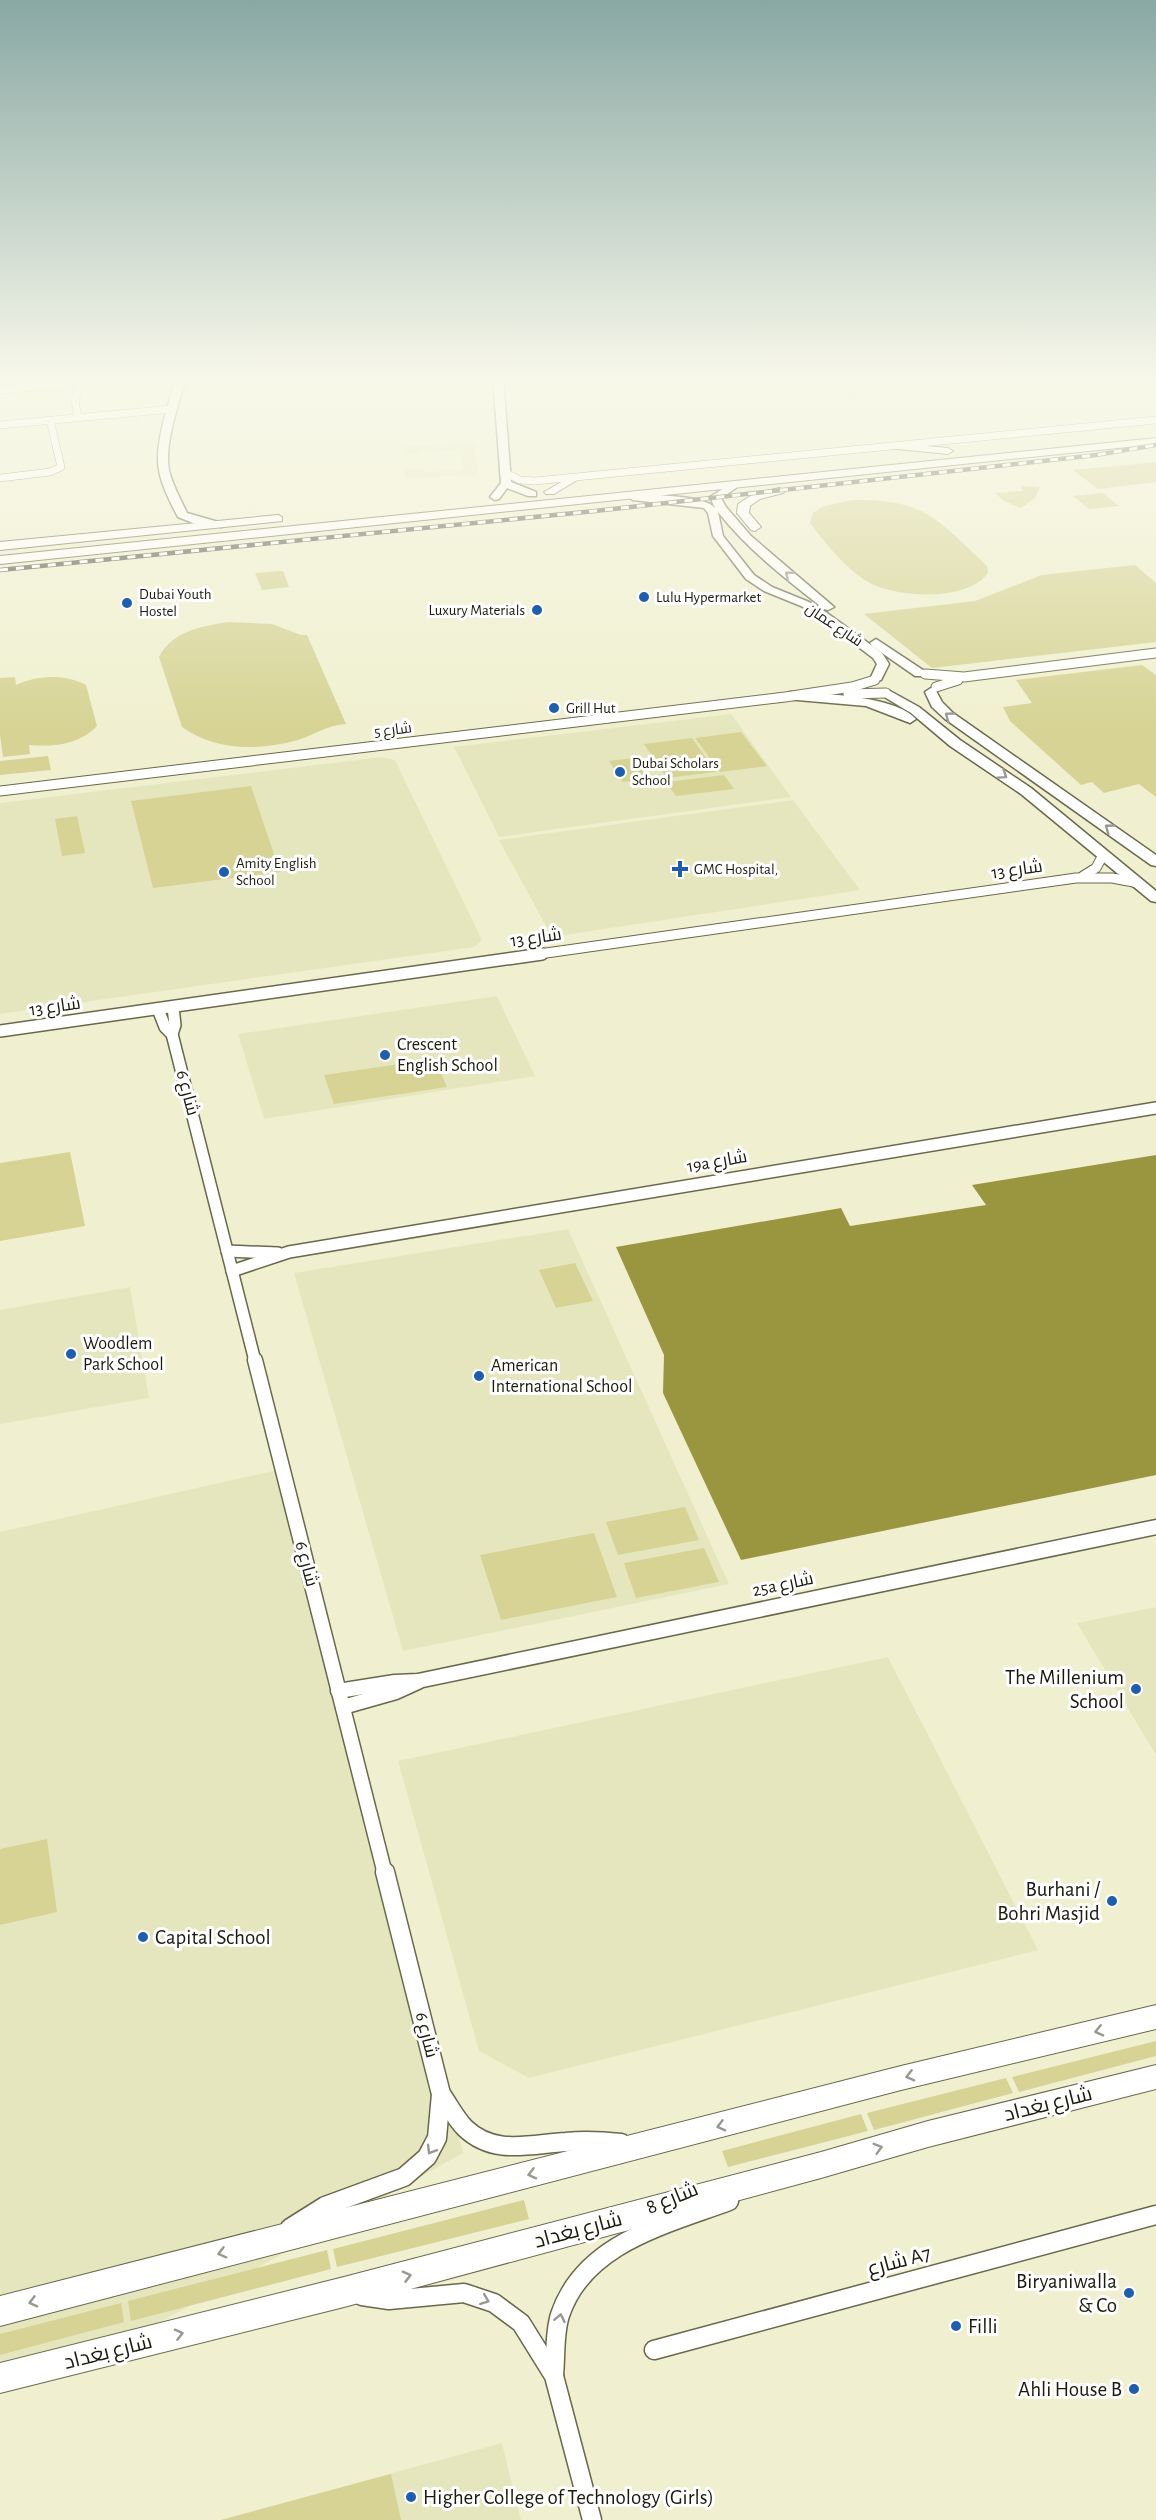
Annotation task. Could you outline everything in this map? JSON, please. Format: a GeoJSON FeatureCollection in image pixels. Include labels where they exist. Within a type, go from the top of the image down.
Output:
{"type":"FeatureCollection","features":[{"type":"Feature","properties":{"kind":"main road"},"geometry":{"type":"LineString","coordinates":[[0,547],[512,496]]}},
{"type":"Feature","properties":{"kind":"main road"},"geometry":{"type":"LineString","coordinates":[[0,559],[646,496]]}},
{"type":"Feature","properties":{"kind":"main road"},"geometry":{"type":"LineString","coordinates":[[755,527],[742,510],[744,504],[751,499],[765,496]]}},
{"type":"Feature","properties":{"kind":"main road"},"geometry":{"type":"LineString","coordinates":[[0,559],[169,541],[187,534],[189,528],[182,515]]}},
{"type":"Feature","properties":{"kind":"main road"},"geometry":{"type":"LineString","coordinates":[[398,533],[423,518]]}},
{"type":"Feature","properties":{"kind":"main road"},"geometry":{"type":"LineString","coordinates":[[269,533],[303,542]]}},
{"type":"Feature","properties":{"kind":"main road"},"geometry":{"type":"LineString","coordinates":[[0,2311],[901,2078],[1156,2017]]}},
{"type":"Feature","properties":{"kind":"main road","name":"شارع بغداد"},"geometry":{"type":"LineString","coordinates":[[0,2379],[344,2292],[821,2165],[928,2134],[1156,2077]]}},
{"type":"Feature","properties":{"kind":"street"},"geometry":{"type":"LineString","coordinates":[[174,496],[182,515],[193,520],[218,525]]}},
{"type":"Feature","properties":{"kind":"street","name":"شارع عمان"},"geometry":{"type":"LineString","coordinates":[[717,496],[715,497],[721,510],[777,565],[851,626],[922,674]]}},
{"type":"Feature","properties":{"kind":"street","name":"شارع عمان"},"geometry":{"type":"LineString","coordinates":[[633,497],[690,502],[708,506],[713,512],[717,536],[750,577],[768,589],[805,604],[823,615],[878,656],[883,664],[876,679]]}},
{"type":"Feature","properties":{"kind":"street"},"geometry":{"type":"LineString","coordinates":[[159,531],[172,525],[182,515]]}},
{"type":"Feature","properties":{"kind":"street"},"geometry":{"type":"LineString","coordinates":[[1156,653],[964,677],[895,671],[876,679],[876,686],[915,710],[955,743],[1026,791],[1156,898]]}},
{"type":"Feature","properties":{"kind":"street"},"geometry":{"type":"LineString","coordinates":[[922,674],[934,680],[936,704],[949,716],[1156,862]]}},
{"type":"Feature","properties":{"kind":"street"},"geometry":{"type":"LineString","coordinates":[[888,694],[913,697],[964,677]]}},
{"type":"Feature","properties":{"kind":"street","name":"شارع 5"},"geometry":{"type":"LineString","coordinates":[[0,791],[789,696],[852,687],[876,679]]}},
{"type":"Feature","properties":{"kind":"street","name":"شارع 5"},"geometry":{"type":"LineString","coordinates":[[789,696],[888,694]]}},
{"type":"Feature","properties":{"kind":"street"},"geometry":{"type":"LineString","coordinates":[[789,696],[875,703],[892,709],[955,743]]}},
{"type":"Feature","properties":{"kind":"street","name":"شارع 13"},"geometry":{"type":"LineString","coordinates":[[1076,878],[1096,868],[1103,855]]}},
{"type":"Feature","properties":{"kind":"street","name":"شارع 13"},"geometry":{"type":"LineString","coordinates":[[0,1031],[1076,878],[1112,878],[1139,883]]}},
{"type":"Feature","properties":{"kind":"street","name":"شارع 6"},"geometry":{"type":"LineString","coordinates":[[172,1034],[175,1025],[173,1007]]}},
{"type":"Feature","properties":{"kind":"street","name":"شارع 6"},"geometry":{"type":"LineString","coordinates":[[158,1009],[165,1027],[172,1034],[441,2094],[438,2134],[430,2153],[422,2164],[399,2179],[327,2205],[310,2214],[278,2238]]}},
{"type":"Feature","properties":{"kind":"street","name":"19a شارع"},"geometry":{"type":"LineString","coordinates":[[232,1271],[285,1253],[1156,1108]]}},
{"type":"Feature","properties":{"kind":"street","name":"19a شارع"},"geometry":{"type":"LineString","coordinates":[[227,1251],[285,1253]]}},
{"type":"Feature","properties":{"kind":"street","name":"25a شارع"},"geometry":{"type":"LineString","coordinates":[[338,1691],[395,1682],[418,1682],[1156,1527]]}},
{"type":"Feature","properties":{"kind":"street","name":"25a شارع"},"geometry":{"type":"LineString","coordinates":[[343,1707],[396,1692],[418,1682]]}},
{"type":"Feature","properties":{"kind":"street","name":"شارع 6"},"geometry":{"type":"LineString","coordinates":[[441,2094],[463,2126],[494,2145],[521,2149],[585,2140],[640,2147]]}},
{"type":"Feature","properties":{"kind":"street","name":"شارع 8"},"geometry":{"type":"LineString","coordinates":[[554,2376],[557,2332],[563,2304],[578,2278],[600,2256],[644,2235],[821,2165]]}},
{"type":"Feature","properties":{"kind":"street","name":"شارع A7"},"geometry":{"type":"LineString","coordinates":[[654,2350],[1156,2214]]}},
{"type":"Feature","properties":{"kind":"street","name":"شارع 8"},"geometry":{"type":"LineString","coordinates":[[344,2292],[389,2300],[464,2293],[494,2303],[521,2323],[554,2376],[592,2520]]}},
{"type":"Feature","properties":{"kind":"shaded area"},"geometry":{"type":"Polygon","coordinates":[[[998,496],[1036,496],[1021,508],[1004,501],[998,496]]]}},
{"type":"Feature","properties":{"kind":"shaded area"},"geometry":{"type":"Polygon","coordinates":[[[1073,496],[1106,496],[1119,506],[1089,509],[1073,496]]]}},
{"type":"Feature","properties":{"kind":"shaded area"},"geometry":{"type":"Polygon","coordinates":[[[852,500],[897,503],[928,515],[942,524],[987,566],[988,573],[978,582],[964,589],[948,593],[913,594],[868,582],[844,563],[810,523],[813,513],[822,507],[852,500]]]}},
{"type":"Feature","properties":{"kind":"shaded area"},"geometry":{"type":"Polygon","coordinates":[[[1135,565],[1156,583],[1156,642],[932,668],[864,614],[975,601],[1042,575],[1135,565]]]}},
{"type":"Feature","properties":{"kind":"shaded area"},"geometry":{"type":"Polygon","coordinates":[[[283,571],[289,587],[262,590],[255,573],[283,571]]]}},
{"type":"Feature","properties":{"kind":"shaded area"},"geometry":{"type":"Polygon","coordinates":[[[229,622],[272,624],[307,635],[346,724],[326,728],[283,744],[253,747],[223,745],[195,735],[182,727],[159,657],[172,641],[189,631],[229,622]]]}},
{"type":"Feature","properties":{"kind":"shaded area"},"geometry":{"type":"Polygon","coordinates":[[[1142,665],[1156,675],[1156,797],[1139,784],[1104,793],[1092,782],[1081,785],[1010,721],[1003,707],[1032,703],[1016,680],[1142,665]]]}},
{"type":"Feature","properties":{"kind":"shaded area"},"geometry":{"type":"Polygon","coordinates":[[[15,677],[16,685],[33,679],[51,677],[78,681],[86,685],[97,726],[74,741],[47,746],[29,745],[30,754],[3,757],[0,735],[0,678],[15,677]]]}},
{"type":"Feature","properties":{"kind":"shaded area","name":"Dubai Scholars School"},"geometry":{"type":"Polygon","coordinates":[[[731,714],[791,797],[499,837],[454,747],[731,714]]]}},
{"type":"Feature","properties":{"kind":"shaded area"},"geometry":{"type":"Polygon","coordinates":[[[741,732],[767,766],[720,772],[695,738],[741,732]]]}},
{"type":"Feature","properties":{"kind":"shaded area"},"geometry":{"type":"Polygon","coordinates":[[[692,738],[716,772],[667,778],[644,744],[692,738]]]}},
{"type":"Feature","properties":{"kind":"shaded area"},"geometry":{"type":"Polygon","coordinates":[[[48,756],[51,770],[0,775],[0,761],[48,756]]]}},
{"type":"Feature","properties":{"kind":"shaded area","name":"Amity English School"},"geometry":{"type":"Polygon","coordinates":[[[382,757],[395,760],[482,940],[474,947],[0,1014],[0,803],[382,757]]]}},
{"type":"Feature","properties":{"kind":"shaded area"},"geometry":{"type":"Polygon","coordinates":[[[634,758],[648,779],[623,782],[609,761],[634,758]]]}},
{"type":"Feature","properties":{"kind":"shaded area"},"geometry":{"type":"Polygon","coordinates":[[[724,775],[734,789],[676,796],[666,782],[724,775]]]}},
{"type":"Feature","properties":{"kind":"shaded area"},"geometry":{"type":"Polygon","coordinates":[[[251,786],[280,872],[153,888],[131,801],[251,786]]]}},
{"type":"Feature","properties":{"kind":"shaded area","name":"GMC Hospital,"},"geometry":{"type":"Polygon","coordinates":[[[793,800],[860,890],[552,937],[499,840],[793,800]]]}},
{"type":"Feature","properties":{"kind":"shaded area"},"geometry":{"type":"Polygon","coordinates":[[[77,816],[85,853],[62,856],[55,819],[77,816]]]}},
{"type":"Feature","properties":{"kind":"shaded area","name":"Crescent English School"},"geometry":{"type":"Polygon","coordinates":[[[497,996],[535,1076],[264,1119],[238,1034],[497,996]]]}},
{"type":"Feature","properties":{"kind":"shaded area"},"geometry":{"type":"Polygon","coordinates":[[[435,1059],[447,1087],[334,1104],[324,1075],[435,1059]]]}},
{"type":"Feature","properties":{"kind":"shaded area"},"geometry":{"type":"Polygon","coordinates":[[[70,1152],[85,1226],[0,1241],[0,1163],[70,1152]]]}},
{"type":"Feature","properties":{"kind":"shaded area"},"geometry":{"type":"Polygon","coordinates":[[[1156,1155],[1156,1475],[741,1560],[663,1393],[664,1355],[616,1247],[841,1208],[850,1226],[986,1205],[972,1185],[1156,1155]]]}},
{"type":"Feature","properties":{"kind":"shaded area","name":"American International School"},"geometry":{"type":"Polygon","coordinates":[[[568,1229],[729,1584],[403,1651],[294,1273],[568,1229]]]}},
{"type":"Feature","properties":{"kind":"shaded area"},"geometry":{"type":"Polygon","coordinates":[[[575,1263],[593,1301],[556,1308],[539,1270],[575,1263]]]}},
{"type":"Feature","properties":{"kind":"shaded area","name":"Woodlem Park School"},"geometry":{"type":"Polygon","coordinates":[[[130,1287],[149,1398],[0,1424],[0,1310],[130,1287]]]}},
{"type":"Feature","properties":{"kind":"shaded area"},"geometry":{"type":"Polygon","coordinates":[[[282,1469],[343,1707],[463,2153],[87,2363],[0,2385],[0,1532],[282,1469]]]}},
{"type":"Feature","properties":{"kind":"shaded area"},"geometry":{"type":"Polygon","coordinates":[[[685,1507],[699,1540],[618,1555],[606,1522],[685,1507]]]}},
{"type":"Feature","properties":{"kind":"shaded area"},"geometry":{"type":"Polygon","coordinates":[[[594,1533],[617,1597],[501,1620],[480,1555],[594,1533]]]}},
{"type":"Feature","properties":{"kind":"shaded area"},"geometry":{"type":"Polygon","coordinates":[[[704,1548],[719,1582],[636,1598],[624,1563],[704,1548]]]}},
{"type":"Feature","properties":{"kind":"shaded area","name":"The Millenium School"},"geometry":{"type":"Polygon","coordinates":[[[1156,1607],[1156,1755],[1077,1623],[1156,1607]]]}},
{"type":"Feature","properties":{"kind":"shaded area"},"geometry":{"type":"Polygon","coordinates":[[[888,1657],[1038,1950],[529,2078],[479,2051],[398,1761],[888,1657]]]}},
{"type":"Feature","properties":{"kind":"shaded area"},"geometry":{"type":"Polygon","coordinates":[[[47,1839],[57,1912],[0,1925],[0,1849],[47,1839]]]}},
{"type":"Feature","properties":{"kind":"shaded area"},"geometry":{"type":"Polygon","coordinates":[[[1156,2041],[1156,2056],[1019,2092],[1012,2077],[1156,2041]]]}},
{"type":"Feature","properties":{"kind":"shaded area"},"geometry":{"type":"Polygon","coordinates":[[[1006,2078],[1013,2093],[874,2130],[867,2113],[1006,2078]]]}},
{"type":"Feature","properties":{"kind":"shaded area"},"geometry":{"type":"Polygon","coordinates":[[[861,2114],[868,2131],[728,2167],[722,2151],[861,2114]]]}},
{"type":"Feature","properties":{"kind":"shaded area"},"geometry":{"type":"Polygon","coordinates":[[[524,2200],[529,2219],[337,2267],[333,2249],[524,2200]]]}},
{"type":"Feature","properties":{"kind":"shaded area"},"geometry":{"type":"Polygon","coordinates":[[[327,2250],[331,2269],[131,2321],[128,2301],[327,2250]]]}},
{"type":"Feature","properties":{"kind":"shaded area"},"geometry":{"type":"Polygon","coordinates":[[[121,2303],[124,2322],[0,2355],[0,2334],[121,2303]]]}},
{"type":"Feature","properties":{"kind":"shaded area","name":"Higher College of Technology (Girls)"},"geometry":{"type":"Polygon","coordinates":[[[502,2443],[521,2520],[221,2520],[502,2443]]]}},
{"type":"Feature","properties":{"kind":"shaded area"},"geometry":{"type":"Polygon","coordinates":[[[391,2474],[401,2520],[221,2520],[391,2474]]]}},
{"type":"Feature","properties":{"kind":"railway"},"geometry":{"type":"LineString","coordinates":[[0,570],[733,496]]}},
{"type":"Feature","properties":{"kind":"place","name":"Lulu Hypermarket"},"geometry":{"type":"Point","coordinates":[644,597]}},
{"type":"Feature","properties":{"kind":"place","name":"Dubai Youth Hostel"},"geometry":{"type":"Point","coordinates":[127,603]}},
{"type":"Feature","properties":{"kind":"place","name":"Luxury Materials"},"geometry":{"type":"Point","coordinates":[537,610]}},
{"type":"Feature","properties":{"kind":"place","name":"Grill Hut"},"geometry":{"type":"Point","coordinates":[554,708]}},
{"type":"Feature","properties":{"kind":"place","name":"Dubai Scholars School"},"geometry":{"type":"Point","coordinates":[620,772]}},
{"type":"Feature","properties":{"kind":"place","name":"GMC Hospital,"},"geometry":{"type":"Point","coordinates":[680,869]}},
{"type":"Feature","properties":{"kind":"place","name":"Amity English School"},"geometry":{"type":"Point","coordinates":[224,872]}},
{"type":"Feature","properties":{"kind":"place","name":"Crescent English School"},"geometry":{"type":"Point","coordinates":[385,1055]}},
{"type":"Feature","properties":{"kind":"place","name":"Woodlem Park School"},"geometry":{"type":"Point","coordinates":[71,1354]}},
{"type":"Feature","properties":{"kind":"place","name":"American International School"},"geometry":{"type":"Point","coordinates":[479,1376]}},
{"type":"Feature","properties":{"kind":"place","name":"The Millenium School"},"geometry":{"type":"Point","coordinates":[1136,1689]}},
{"type":"Feature","properties":{"kind":"place","name":"Burhani / Bohri Masjid"},"geometry":{"type":"Point","coordinates":[1112,1901]}},
{"type":"Feature","properties":{"kind":"place","name":"Capital School"},"geometry":{"type":"Point","coordinates":[143,1937]}},
{"type":"Feature","properties":{"kind":"place","name":"Biryaniwalla & Co"},"geometry":{"type":"Point","coordinates":[1129,2293]}},
{"type":"Feature","properties":{"kind":"place","name":"Filli"},"geometry":{"type":"Point","coordinates":[956,2326]}},
{"type":"Feature","properties":{"kind":"place","name":"Ahli House B"},"geometry":{"type":"Point","coordinates":[1134,2389]}},
{"type":"Feature","properties":{"kind":"place","name":"Higher College of Technology (Girls)"},"geometry":{"type":"Point","coordinates":[411,2497]}}]}
